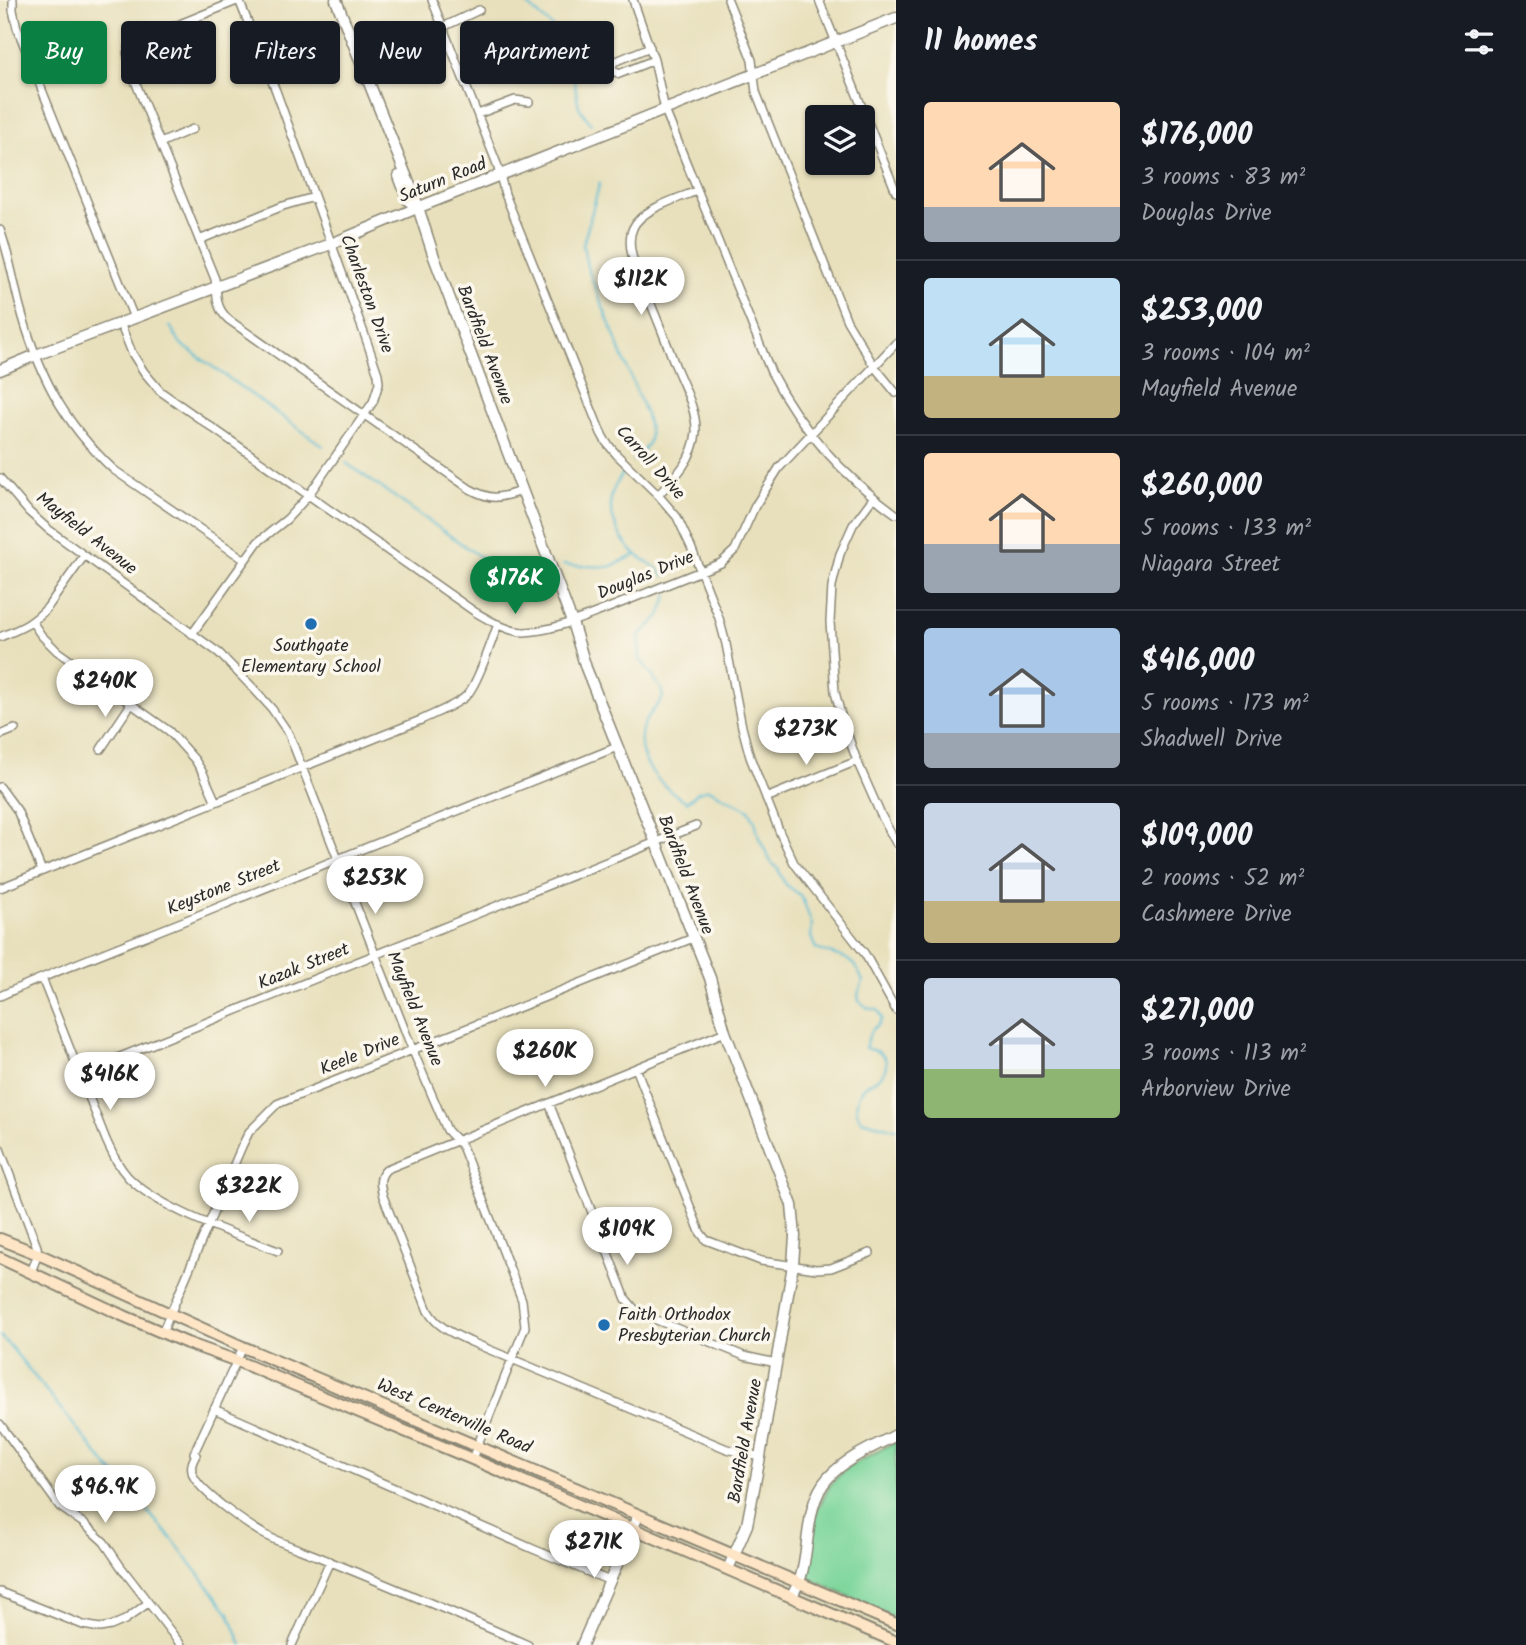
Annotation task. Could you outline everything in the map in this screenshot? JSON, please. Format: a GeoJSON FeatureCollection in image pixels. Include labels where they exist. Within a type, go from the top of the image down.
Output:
{"type":"FeatureCollection","features":[{"type":"Feature","properties":{"kind":"main road","name":"West Centerville Road"},"geometry":{"type":"LineString","coordinates":[[0,1239],[243,1346],[893,1623]]}},
{"type":"Feature","properties":{"kind":"main road","name":"West Centerville Road"},"geometry":{"type":"LineString","coordinates":[[0,1258],[187,1343],[237,1361],[472,1459],[896,1642]]}},
{"type":"Feature","properties":{"kind":"street"},"geometry":{"type":"LineString","coordinates":[[13,0],[17,27],[134,318]]}},
{"type":"Feature","properties":{"kind":"street"},"geometry":{"type":"LineString","coordinates":[[239,0],[130,45],[127,53],[215,279],[216,300],[221,312],[470,489],[484,497],[500,497],[522,491]]}},
{"type":"Feature","properties":{"kind":"street","name":"Charleston Drive"},"geometry":{"type":"LineString","coordinates":[[192,634],[258,542],[287,519],[308,496],[373,402],[379,383],[314,197],[239,0]]}},
{"type":"Feature","properties":{"kind":"street","name":"Bardfield Avenue"},"geometry":{"type":"LineString","coordinates":[[336,0],[572,622],[586,668],[710,978],[725,1032],[792,1205],[796,1236],[793,1265],[760,1457],[746,1527],[728,1569]]}},
{"type":"Feature","properties":{"kind":"street","name":"Carroll Drive"},"geometry":{"type":"LineString","coordinates":[[432,0],[441,21]]}},
{"type":"Feature","properties":{"kind":"street"},"geometry":{"type":"LineString","coordinates":[[633,0],[654,60],[665,110],[771,372],[810,435],[873,498],[896,514]]}},
{"type":"Feature","properties":{"kind":"street"},"geometry":{"type":"LineString","coordinates":[[728,0],[752,60],[756,92],[847,321],[874,366],[896,393]]}},
{"type":"Feature","properties":{"kind":"street"},"geometry":{"type":"LineString","coordinates":[[819,0],[896,192]]}},
{"type":"Feature","properties":{"kind":"street"},"geometry":{"type":"LineString","coordinates":[[446,26],[479,10]]}},
{"type":"Feature","properties":{"kind":"street","name":"Saturn Road"},"geometry":{"type":"LineString","coordinates":[[0,370],[331,244],[896,18]]}},
{"type":"Feature","properties":{"kind":"street","name":"Carroll Drive"},"geometry":{"type":"LineString","coordinates":[[446,34],[501,176],[505,194],[601,433],[617,455],[677,517],[700,571],[719,618],[726,644],[750,757],[794,863],[865,954],[896,1010]]}},
{"type":"Feature","properties":{"kind":"street"},"geometry":{"type":"LineString","coordinates":[[650,47],[614,62],[612,67],[619,74],[654,60]]}},
{"type":"Feature","properties":{"kind":"street"},"geometry":{"type":"LineString","coordinates":[[478,114],[515,100],[529,102]]}},
{"type":"Feature","properties":{"kind":"street"},"geometry":{"type":"LineString","coordinates":[[160,143],[193,130]]}},
{"type":"Feature","properties":{"kind":"street"},"geometry":{"type":"LineString","coordinates":[[658,495],[681,471],[691,454],[696,430],[685,390],[632,260],[633,229],[642,216],[697,191]]}},
{"type":"Feature","properties":{"kind":"street"},"geometry":{"type":"LineString","coordinates":[[199,240],[283,206],[314,197]]}},
{"type":"Feature","properties":{"kind":"street"},"geometry":{"type":"LineString","coordinates":[[0,230],[36,355],[61,409],[94,452],[114,470],[245,561]]}},
{"type":"Feature","properties":{"kind":"street","name":"Douglas Drive"},"geometry":{"type":"LineString","coordinates":[[120,323],[132,354],[160,391],[475,612],[522,632],[572,622],[721,563],[735,550],[755,506],[793,452],[896,342]]}},
{"type":"Feature","properties":{"kind":"street","name":"Mayfield Avenue"},"geometry":{"type":"LineString","coordinates":[[0,478],[48,530],[219,653],[270,707],[289,734],[413,1051],[447,1130],[462,1146],[522,1300],[525,1327],[472,1459]]}},
{"type":"Feature","properties":{"kind":"street"},"geometry":{"type":"LineString","coordinates":[[873,498],[853,525],[840,554],[832,586],[830,622],[835,692],[842,719],[857,761],[896,843]]}},
{"type":"Feature","properties":{"kind":"street"},"geometry":{"type":"LineString","coordinates":[[0,637],[33,623],[47,608],[83,556]]}},
{"type":"Feature","properties":{"kind":"street"},"geometry":{"type":"LineString","coordinates":[[33,623],[57,651],[169,731],[186,748],[203,773],[216,802]]}},
{"type":"Feature","properties":{"kind":"street"},"geometry":{"type":"LineString","coordinates":[[0,888],[421,720],[450,706],[466,696],[498,624]]}},
{"type":"Feature","properties":{"kind":"street"},"geometry":{"type":"LineString","coordinates":[[101,749],[131,704]]}},
{"type":"Feature","properties":{"kind":"street"},"geometry":{"type":"LineString","coordinates":[[0,735],[15,729]]}},
{"type":"Feature","properties":{"kind":"street","name":"Keystone Street"},"geometry":{"type":"LineString","coordinates":[[0,996],[617,747]]}},
{"type":"Feature","properties":{"kind":"street"},"geometry":{"type":"LineString","coordinates":[[765,798],[857,761]]}},
{"type":"Feature","properties":{"kind":"street"},"geometry":{"type":"LineString","coordinates":[[0,787],[17,810],[42,871]]}},
{"type":"Feature","properties":{"kind":"street","name":"Kazak Street"},"geometry":{"type":"LineString","coordinates":[[80,1073],[696,827]]}},
{"type":"Feature","properties":{"kind":"street","name":"Keele Drive"},"geometry":{"type":"LineString","coordinates":[[162,1332],[242,1146],[250,1132],[278,1104],[693,939]]}},
{"type":"Feature","properties":{"kind":"street"},"geometry":{"type":"LineString","coordinates":[[41,978],[106,1140],[118,1164],[129,1178],[149,1194],[186,1213],[278,1251]]}},
{"type":"Feature","properties":{"kind":"street"},"geometry":{"type":"LineString","coordinates":[[725,1032],[387,1169],[379,1184],[433,1319],[440,1326],[727,1449],[760,1457]]}},
{"type":"Feature","properties":{"kind":"street"},"geometry":{"type":"LineString","coordinates":[[636,1068],[700,1232],[706,1240],[761,1261],[817,1269],[831,1268],[870,1253]]}},
{"type":"Feature","properties":{"kind":"street"},"geometry":{"type":"LineString","coordinates":[[549,1103],[621,1289],[637,1312],[744,1356],[776,1363]]}},
{"type":"Feature","properties":{"kind":"street"},"geometry":{"type":"LineString","coordinates":[[0,1149],[37,1247],[38,1254],[32,1272]]}},
{"type":"Feature","properties":{"kind":"street"},"geometry":{"type":"LineString","coordinates":[[243,1346],[194,1453],[196,1455],[191,1465],[193,1477],[200,1486],[248,1524],[271,1537],[527,1645]]}},
{"type":"Feature","properties":{"kind":"street"},"geometry":{"type":"LineString","coordinates":[[214,1409],[610,1581]]}},
{"type":"Feature","properties":{"kind":"street"},"geometry":{"type":"LineString","coordinates":[[0,1424],[60,1507],[104,1542],[181,1645]]}},
{"type":"Feature","properties":{"kind":"street"},"geometry":{"type":"LineString","coordinates":[[792,1596],[801,1575],[814,1506],[827,1479],[848,1461],[896,1435]]}},
{"type":"Feature","properties":{"kind":"street"},"geometry":{"type":"LineString","coordinates":[[582,1645],[639,1516]]}},
{"type":"Feature","properties":{"kind":"street"},"geometry":{"type":"LineString","coordinates":[[292,1645],[330,1561]]}},
{"type":"Feature","properties":{"kind":"street"},"geometry":{"type":"LineString","coordinates":[[0,1592],[83,1625],[100,1628],[125,1620],[148,1603]]}},
{"type":"Feature","properties":{"kind":"green space"},"geometry":{"type":"Polygon","coordinates":[[[896,1441],[896,1619],[808,1578],[816,1512],[831,1483],[848,1467],[896,1441]]]}},
{"type":"Feature","properties":{"kind":"waterway"},"geometry":{"type":"LineString","coordinates":[[522,0],[566,39],[579,107],[591,124]]}},
{"type":"Feature","properties":{"kind":"waterway"},"geometry":{"type":"LineString","coordinates":[[600,182],[583,245],[587,267],[646,415],[649,441],[633,461]]}},
{"type":"Feature","properties":{"kind":"waterway"},"geometry":{"type":"LineString","coordinates":[[170,326],[181,344],[323,446]]}},
{"type":"Feature","properties":{"kind":"waterway"},"geometry":{"type":"LineString","coordinates":[[346,463],[479,556],[500,563],[537,564]]}},
{"type":"Feature","properties":{"kind":"waterway"},"geometry":{"type":"LineString","coordinates":[[623,473],[611,498],[614,522],[632,551],[664,576]]}},
{"type":"Feature","properties":{"kind":"waterway"},"geometry":{"type":"LineString","coordinates":[[563,565],[609,567],[636,555]]}},
{"type":"Feature","properties":{"kind":"waterway"},"geometry":{"type":"LineString","coordinates":[[668,594],[660,616],[639,636],[640,659],[661,688],[663,698],[643,726],[641,738],[645,761],[659,780],[687,802],[698,792],[709,789],[749,810],[771,862],[778,869],[785,884],[800,895],[805,905],[816,949],[845,958],[855,965],[863,981],[858,994],[859,1001],[868,1008],[878,1010],[882,1018],[871,1030],[865,1048],[879,1053],[886,1063],[881,1076],[861,1092],[857,1111],[861,1120],[896,1129]]}},
{"type":"Feature","properties":{"kind":"waterway"},"geometry":{"type":"LineString","coordinates":[[0,1336],[103,1461],[173,1540],[229,1613],[242,1645]]}},
{"type":"Feature","properties":{"kind":"place","name":"Southgate Elementary School"},"geometry":{"type":"Point","coordinates":[311,624]}},
{"type":"Feature","properties":{"kind":"place","name":"Faith Orthodox Presbyterian Church"},"geometry":{"type":"Point","coordinates":[604,1325]}}]}
